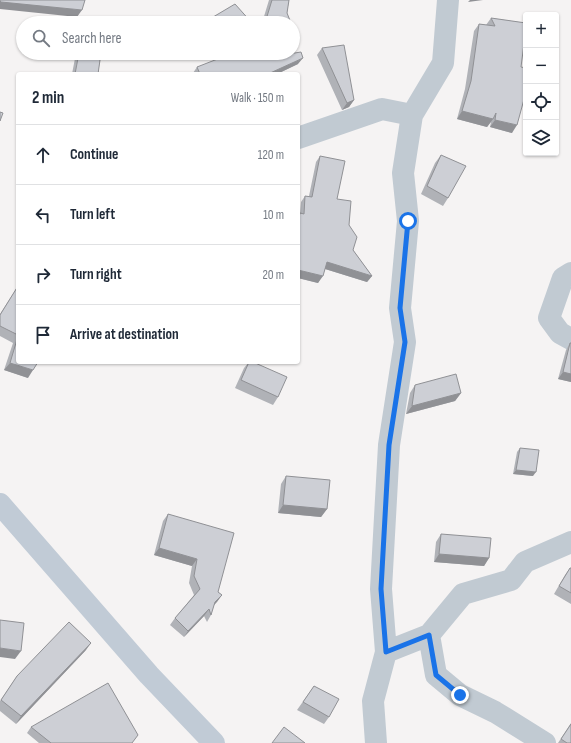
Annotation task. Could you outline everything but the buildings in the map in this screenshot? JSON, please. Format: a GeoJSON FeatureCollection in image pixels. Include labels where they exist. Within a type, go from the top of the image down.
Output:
{"type":"FeatureCollection","features":[{"type":"Feature","properties":{"kind":"main road"},"geometry":{"type":"LineString","coordinates":[[0,504],[149,676],[214,743]]}},
{"type":"Feature","properties":{"kind":"street"},"geometry":{"type":"LineString","coordinates":[[376,743],[374,701],[386,652],[381,589],[389,445],[405,342],[400,308],[408,221],[403,174],[412,115],[443,63],[448,0]]}},
{"type":"Feature","properties":{"kind":"street"},"geometry":{"type":"LineString","coordinates":[[300,137],[382,109],[412,115]]}},
{"type":"Feature","properties":{"kind":"street"},"geometry":{"type":"LineString","coordinates":[[571,273],[563,278],[549,318],[560,332],[571,339]]}},
{"type":"Feature","properties":{"kind":"street"},"geometry":{"type":"LineString","coordinates":[[386,652],[429,635],[463,594],[510,580],[526,562],[571,542]]}},
{"type":"Feature","properties":{"kind":"street"},"geometry":{"type":"LineString","coordinates":[[429,635],[436,675],[460,695],[496,712],[545,743]]}},
{"type":"Feature","properties":{"kind":"route"},"geometry":{"type":"LineString","coordinates":[[408,221],[400,308],[405,342],[389,445],[381,589],[386,652],[429,635],[436,675],[460,695]]}}]}
